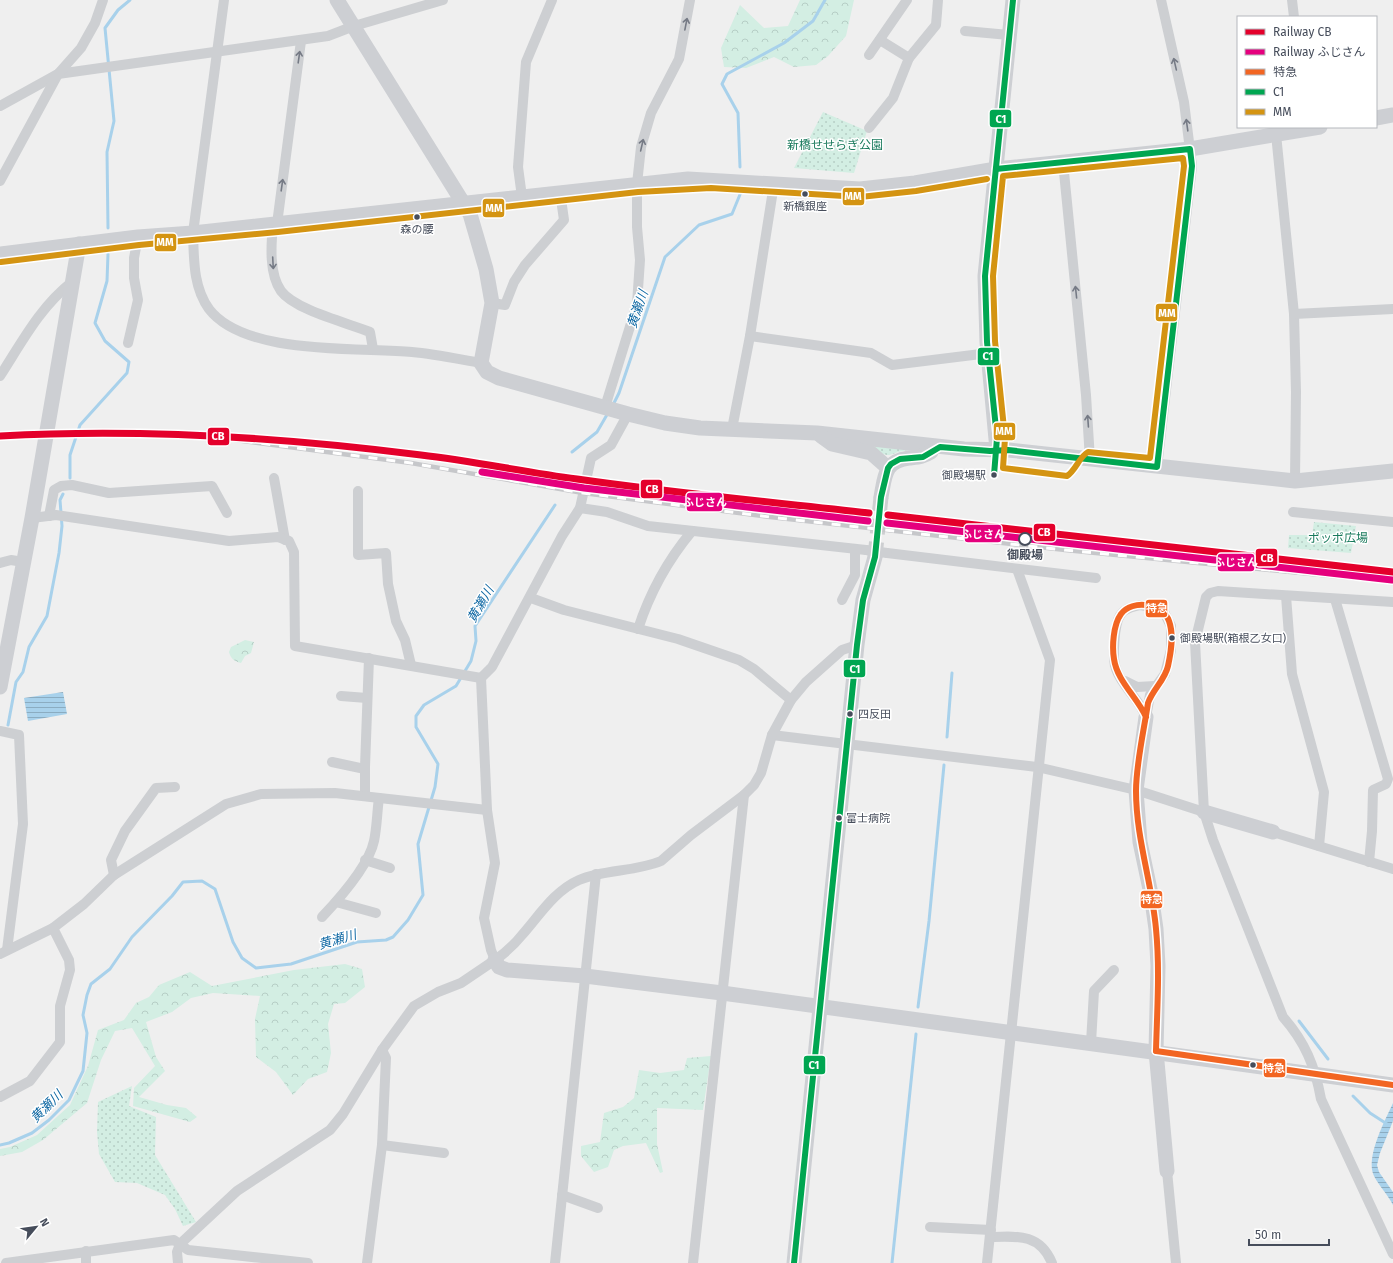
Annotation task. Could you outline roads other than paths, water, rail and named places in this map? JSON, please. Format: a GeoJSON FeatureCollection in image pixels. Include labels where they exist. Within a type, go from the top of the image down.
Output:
{"type":"FeatureCollection","features":[{"type":"Feature","properties":{"kind":"street"},"geometry":{"type":"LineString","coordinates":[[0,181],[58,74],[81,48],[95,23],[103,0]]}},
{"type":"Feature","properties":{"kind":"street"},"geometry":{"type":"LineString","coordinates":[[224,0],[193,233],[193,260],[199,292],[210,310],[225,322],[247,334],[269,342],[350,350],[373,349],[413,352],[481,363]]}},
{"type":"Feature","properties":{"kind":"street"},"geometry":{"type":"LineString","coordinates":[[337,0],[470,214],[486,269],[492,303],[481,363],[487,372],[509,382],[665,423],[700,428],[817,433],[935,450],[1008,450],[1295,481],[1393,471]]}},
{"type":"Feature","properties":{"kind":"street"},"geometry":{"type":"LineString","coordinates":[[0,106],[58,74],[328,36],[354,26],[443,0]]}},
{"type":"Feature","properties":{"kind":"street"},"geometry":{"type":"LineString","coordinates":[[522,196],[518,167],[526,62],[552,0]]}},
{"type":"Feature","properties":{"kind":"street"},"geometry":{"type":"LineString","coordinates":[[605,407],[637,304],[640,260],[637,226],[637,184],[641,147],[651,113],[679,59],[690,0]]}},
{"type":"Feature","properties":{"kind":"street"},"geometry":{"type":"LineString","coordinates":[[869,55],[907,0]]}},
{"type":"Feature","properties":{"kind":"street"},"geometry":{"type":"LineString","coordinates":[[869,128],[892,98],[909,58],[936,25],[938,0]]}},
{"type":"Feature","properties":{"kind":"street"},"geometry":{"type":"LineString","coordinates":[[997,450],[989,353],[985,276],[1012,0]]}},
{"type":"Feature","properties":{"kind":"street"},"geometry":{"type":"LineString","coordinates":[[1157,466],[1192,166],[1184,102],[1161,0]]}},
{"type":"Feature","properties":{"kind":"street"},"geometry":{"type":"LineString","coordinates":[[1292,0],[1294,16]]}},
{"type":"Feature","properties":{"kind":"street"},"geometry":{"type":"LineString","coordinates":[[965,31],[1009,35]]}},
{"type":"Feature","properties":{"kind":"street"},"geometry":{"type":"LineString","coordinates":[[880,40],[909,58]]}},
{"type":"Feature","properties":{"kind":"street"},"geometry":{"type":"LineString","coordinates":[[301,41],[275,224],[273,271],[281,291],[293,302],[370,332],[373,349]]}},
{"type":"Feature","properties":{"kind":"street"},"geometry":{"type":"LineString","coordinates":[[1377,118],[1393,115]]}},
{"type":"Feature","properties":{"kind":"street"},"geometry":{"type":"LineString","coordinates":[[0,254],[138,237],[193,233],[637,184],[711,180],[860,189],[915,184],[996,169],[1190,149],[1313,128]]}},
{"type":"Feature","properties":{"kind":"street"},"geometry":{"type":"LineString","coordinates":[[1276,134],[1294,314],[1296,392],[1295,481]]}},
{"type":"Feature","properties":{"kind":"street"},"geometry":{"type":"LineString","coordinates":[[1063,162],[1086,394],[1090,460]]}},
{"type":"Feature","properties":{"kind":"street"},"geometry":{"type":"LineString","coordinates":[[732,429],[750,336],[774,184]]}},
{"type":"Feature","properties":{"kind":"street"},"geometry":{"type":"LineString","coordinates":[[492,303],[505,305],[514,282],[525,265],[564,220],[560,192]]}},
{"type":"Feature","properties":{"kind":"street"},"geometry":{"type":"LineString","coordinates":[[128,343],[138,300],[134,278],[134,258],[138,237]]}},
{"type":"Feature","properties":{"kind":"street"},"geometry":{"type":"LineString","coordinates":[[0,687],[1,672],[32,518],[79,244]]}},
{"type":"Feature","properties":{"kind":"street"},"geometry":{"type":"LineString","coordinates":[[0,376],[39,314],[57,293],[72,282]]}},
{"type":"Feature","properties":{"kind":"street"},"geometry":{"type":"LineString","coordinates":[[1294,314],[1393,309]]}},
{"type":"Feature","properties":{"kind":"street"},"geometry":{"type":"LineString","coordinates":[[750,336],[871,353],[892,365],[989,353]]}},
{"type":"Feature","properties":{"kind":"street"},"geometry":{"type":"LineString","coordinates":[[32,518],[52,516],[70,518],[230,541],[278,537],[289,541],[294,552],[295,646],[476,677],[492,667],[562,536],[580,508],[591,458],[611,445],[624,412]]}},
{"type":"Feature","properties":{"kind":"street"},"geometry":{"type":"LineString","coordinates":[[817,433],[832,444],[870,453],[888,468]]}},
{"type":"Feature","properties":{"kind":"street"},"geometry":{"type":"LineString","coordinates":[[881,497],[888,468],[891,464],[900,459],[923,457],[935,450]]}},
{"type":"Feature","properties":{"kind":"street"},"geometry":{"type":"LineString","coordinates":[[274,478],[285,540]]}},
{"type":"Feature","properties":{"kind":"street"},"geometry":{"type":"LineString","coordinates":[[52,516],[54,490],[61,486],[72,485],[109,493],[212,486],[227,513]]}},
{"type":"Feature","properties":{"kind":"street"},"geometry":{"type":"LineString","coordinates":[[358,491],[358,555],[386,553],[388,584],[396,622],[405,640],[411,665]]}},
{"type":"Feature","properties":{"kind":"street"},"geometry":{"type":"LineString","coordinates":[[580,508],[607,512],[648,526],[1096,578]]}},
{"type":"Feature","properties":{"kind":"street"},"geometry":{"type":"LineString","coordinates":[[1293,512],[1393,522]]}},
{"type":"Feature","properties":{"kind":"street"},"geometry":{"type":"LineString","coordinates":[[638,629],[658,579],[677,548],[692,530]]}},
{"type":"Feature","properties":{"kind":"street"},"geometry":{"type":"LineString","coordinates":[[842,600],[855,575],[871,552]]}},
{"type":"Feature","properties":{"kind":"street"},"geometry":{"type":"LineString","coordinates":[[794,1263],[821,1007],[846,745],[857,645],[871,552]]}},
{"type":"Feature","properties":{"kind":"street"},"geometry":{"type":"LineString","coordinates":[[0,563],[11,560],[24,562]]}},
{"type":"Feature","properties":{"kind":"street"},"geometry":{"type":"LineString","coordinates":[[987,1263],[1037,767],[1050,660],[1017,569]]}},
{"type":"Feature","properties":{"kind":"street"},"geometry":{"type":"LineString","coordinates":[[851,583],[866,588]]}},
{"type":"Feature","properties":{"kind":"street"},"geometry":{"type":"LineString","coordinates":[[1393,602],[1218,591],[1210,593],[1206,597],[1194,642],[1204,812],[1213,840],[1283,1017],[1298,1034],[1305,1045],[1321,1099],[1393,1254]]}},
{"type":"Feature","properties":{"kind":"street"},"geometry":{"type":"LineString","coordinates":[[1286,596],[1292,674],[1324,792],[1319,846]]}},
{"type":"Feature","properties":{"kind":"street"},"geometry":{"type":"LineString","coordinates":[[530,598],[564,610],[678,640],[738,660],[754,669],[791,700]]}},
{"type":"Feature","properties":{"kind":"street"},"geometry":{"type":"LineString","coordinates":[[1335,599],[1388,778],[1386,784],[1373,790],[1370,862]]}},
{"type":"Feature","properties":{"kind":"street"},"geometry":{"type":"LineString","coordinates":[[1146,717],[1142,705],[1116,670],[1114,659],[1117,621],[1121,613],[1140,605],[1157,608],[1164,612],[1169,619],[1171,626],[1171,650],[1165,674],[1150,695],[1136,790],[1140,842],[1151,894],[1156,929],[1158,966],[1156,1052],[1176,1263]]}},
{"type":"Feature","properties":{"kind":"street"},"geometry":{"type":"LineString","coordinates":[[178,1263],[177,1252],[180,1244],[237,1191],[330,1130],[344,1114],[382,1050],[414,1006],[432,995],[461,983],[496,960],[521,937],[556,896],[577,881],[596,874],[652,866],[662,862],[713,817],[744,795],[754,785],[761,773],[772,735],[791,700],[806,682],[842,650],[857,645]]}},
{"type":"Feature","properties":{"kind":"street"},"geometry":{"type":"LineString","coordinates":[[366,796],[365,769],[369,658]]}},
{"type":"Feature","properties":{"kind":"street"},"geometry":{"type":"LineString","coordinates":[[476,677],[487,810],[495,863],[484,918],[491,950],[499,967],[507,970],[585,976],[722,993],[1393,1085]]}},
{"type":"Feature","properties":{"kind":"street"},"geometry":{"type":"LineString","coordinates":[[1122,680],[1137,687],[1156,686]]}},
{"type":"Feature","properties":{"kind":"street"},"geometry":{"type":"LineString","coordinates":[[341,696],[367,698]]}},
{"type":"Feature","properties":{"kind":"street"},"geometry":{"type":"LineString","coordinates":[[0,731],[19,735],[23,824],[3,952]]}},
{"type":"Feature","properties":{"kind":"street"},"geometry":{"type":"LineString","coordinates":[[772,735],[1037,767],[1136,790],[1393,869]]}},
{"type":"Feature","properties":{"kind":"street"},"geometry":{"type":"LineString","coordinates":[[332,762],[365,769]]}},
{"type":"Feature","properties":{"kind":"street"},"geometry":{"type":"LineString","coordinates":[[114,874],[111,860],[125,831],[156,788],[175,787]]}},
{"type":"Feature","properties":{"kind":"street"},"geometry":{"type":"LineString","coordinates":[[3,952],[53,928],[84,904],[114,874],[226,804],[246,797],[261,794],[335,793],[487,810]]}},
{"type":"Feature","properties":{"kind":"street"},"geometry":{"type":"LineString","coordinates":[[693,1263],[744,795]]}},
{"type":"Feature","properties":{"kind":"street"},"geometry":{"type":"LineString","coordinates":[[322,917],[344,894],[374,842],[379,798]]}},
{"type":"Feature","properties":{"kind":"street"},"geometry":{"type":"LineString","coordinates":[[365,860],[390,868]]}},
{"type":"Feature","properties":{"kind":"street"},"geometry":{"type":"LineString","coordinates":[[555,1263],[596,874]]}},
{"type":"Feature","properties":{"kind":"street"},"geometry":{"type":"LineString","coordinates":[[336,902],[376,913]]}},
{"type":"Feature","properties":{"kind":"street"},"geometry":{"type":"LineString","coordinates":[[0,1097],[30,1080],[60,1042],[60,1006],[70,970],[70,960],[53,928]]}},
{"type":"Feature","properties":{"kind":"street"},"geometry":{"type":"LineString","coordinates":[[1091,1043],[1094,991],[1114,970]]}},
{"type":"Feature","properties":{"kind":"street"},"geometry":{"type":"LineString","coordinates":[[367,1263],[382,1145],[386,1058],[382,1050]]}},
{"type":"Feature","properties":{"kind":"street"},"geometry":{"type":"LineString","coordinates":[[382,1145],[444,1153]]}},
{"type":"Feature","properties":{"kind":"street"},"geometry":{"type":"LineString","coordinates":[[562,1194],[598,1208]]}},
{"type":"Feature","properties":{"kind":"street"},"geometry":{"type":"LineString","coordinates":[[930,1227],[1008,1236],[1035,1242],[1044,1247],[1052,1263]]}},
{"type":"Feature","properties":{"kind":"street"},"geometry":{"type":"LineString","coordinates":[[6,1263],[47,1260],[86,1251],[174,1240],[188,1250],[308,1263]]}},
{"type":"Feature","properties":{"kind":"street"},"geometry":{"type":"LineString","coordinates":[[86,1251],[86,1263]]}},
{"type":"Feature","properties":{"kind":"water"},"geometry":{"type":"Polygon","coordinates":[[[63,692],[67,714],[28,721],[24,698],[63,692]]]}},
{"type":"Feature","properties":{"kind":"water"},"geometry":{"type":"Polygon","coordinates":[[[1393,1103],[1393,1121],[1380,1153],[1377,1165],[1379,1172],[1393,1192],[1393,1205],[1374,1176],[1372,1159],[1377,1139],[1393,1103]]]}},
{"type":"Feature","properties":{"kind":"waterway"},"geometry":{"type":"LineString","coordinates":[[108,228],[107,152],[114,121],[105,28],[118,10],[130,0]]}},
{"type":"Feature","properties":{"kind":"waterway","name":"黄瀬川"},"geometry":{"type":"LineString","coordinates":[[740,167],[738,113],[722,84],[727,74],[784,43],[813,21],[825,0]]}},
{"type":"Feature","properties":{"kind":"waterway","name":"黄瀬川"},"geometry":{"type":"LineString","coordinates":[[613,405],[619,393],[665,257],[699,225],[732,214],[741,192]]}},
{"type":"Feature","properties":{"kind":"waterway"},"geometry":{"type":"LineString","coordinates":[[70,478],[70,455],[80,425],[127,373],[129,362],[105,341],[95,323],[107,281],[108,254]]}},
{"type":"Feature","properties":{"kind":"waterway","name":"黄瀬川"},"geometry":{"type":"LineString","coordinates":[[572,452],[597,432],[608,413]]}},
{"type":"Feature","properties":{"kind":"waterway"},"geometry":{"type":"LineString","coordinates":[[8,725],[16,682],[23,672],[29,647],[47,616],[59,553],[62,526],[60,500],[63,494]]}},
{"type":"Feature","properties":{"kind":"waterway","name":"黄瀬川"},"geometry":{"type":"LineString","coordinates":[[0,1145],[9,1143],[32,1133],[49,1120],[69,1100],[83,1071],[87,1033],[83,1015],[91,984],[110,969],[132,937],[172,896],[183,882],[202,881],[215,889],[233,942],[242,958],[256,968],[291,964],[357,942],[386,940],[393,937],[408,920],[423,895],[418,844],[435,787],[438,764],[416,727],[416,716],[424,705],[456,686],[471,661],[476,641],[475,626],[555,505]]}},
{"type":"Feature","properties":{"kind":"waterway"},"geometry":{"type":"LineString","coordinates":[[947,737],[952,673]]}},
{"type":"Feature","properties":{"kind":"waterway"},"geometry":{"type":"LineString","coordinates":[[918,1007],[929,921],[944,765]]}},
{"type":"Feature","properties":{"kind":"waterway"},"geometry":{"type":"LineString","coordinates":[[1299,1021],[1328,1059]]}},
{"type":"Feature","properties":{"kind":"waterway"},"geometry":{"type":"LineString","coordinates":[[892,1263],[916,1034]]}},
{"type":"Feature","properties":{"kind":"waterway"},"geometry":{"type":"LineString","coordinates":[[1353,1096],[1370,1113],[1387,1124]]}},
{"type":"Feature","properties":{"kind":"tunnel"},"geometry":{"type":"LineString","coordinates":[[875,557],[881,497]]}},
{"type":"Feature","properties":{"kind":"railway"},"geometry":{"type":"LineString","coordinates":[[190,434],[411,463],[583,493],[770,517],[1065,550],[1393,582]]}},
{"type":"Feature","properties":{"kind":"rail line","name":"CB"},"geometry":{"type":"LineString","coordinates":[[0,436],[105,433],[158,434],[316,443],[440,457],[650,489],[869,513]]}},
{"type":"Feature","properties":{"kind":"rail line","name":"ふじさん"},"geometry":{"type":"LineString","coordinates":[[482,472],[584,488],[868,521]]}},
{"type":"Feature","properties":{"kind":"rail line","name":"CB"},"geometry":{"type":"LineString","coordinates":[[888,515],[1393,572]]}},
{"type":"Feature","properties":{"kind":"rail line","name":"ふじさん"},"geometry":{"type":"LineString","coordinates":[[887,523],[1392,580]]}},
{"type":"Feature","properties":{"kind":"place","name":"新橋銀座"},"geometry":{"type":"Point","coordinates":[805,194]}},
{"type":"Feature","properties":{"kind":"place","name":"森の腰"},"geometry":{"type":"Point","coordinates":[417,217]}},
{"type":"Feature","properties":{"kind":"place","name":"御殿場駅"},"geometry":{"type":"Point","coordinates":[994,475]}},
{"type":"Feature","properties":{"kind":"place","name":"御殿場"},"geometry":{"type":"Point","coordinates":[1025,539]}},
{"type":"Feature","properties":{"kind":"place","name":"御殿場駅(箱根乙女口)"},"geometry":{"type":"Point","coordinates":[1172,638]}},
{"type":"Feature","properties":{"kind":"place","name":"四反田"},"geometry":{"type":"Point","coordinates":[850,714]}},
{"type":"Feature","properties":{"kind":"place","name":"富士病院"},"geometry":{"type":"Point","coordinates":[839,818]}},
{"type":"Feature","properties":{"kind":"park label","name":"新橋せせらぎ公園"},"geometry":{"type":"Point","coordinates":[835,145]}},
{"type":"Feature","properties":{"kind":"park label","name":"ポッポ広場"},"geometry":{"type":"Point","coordinates":[1338,538]}}]}
